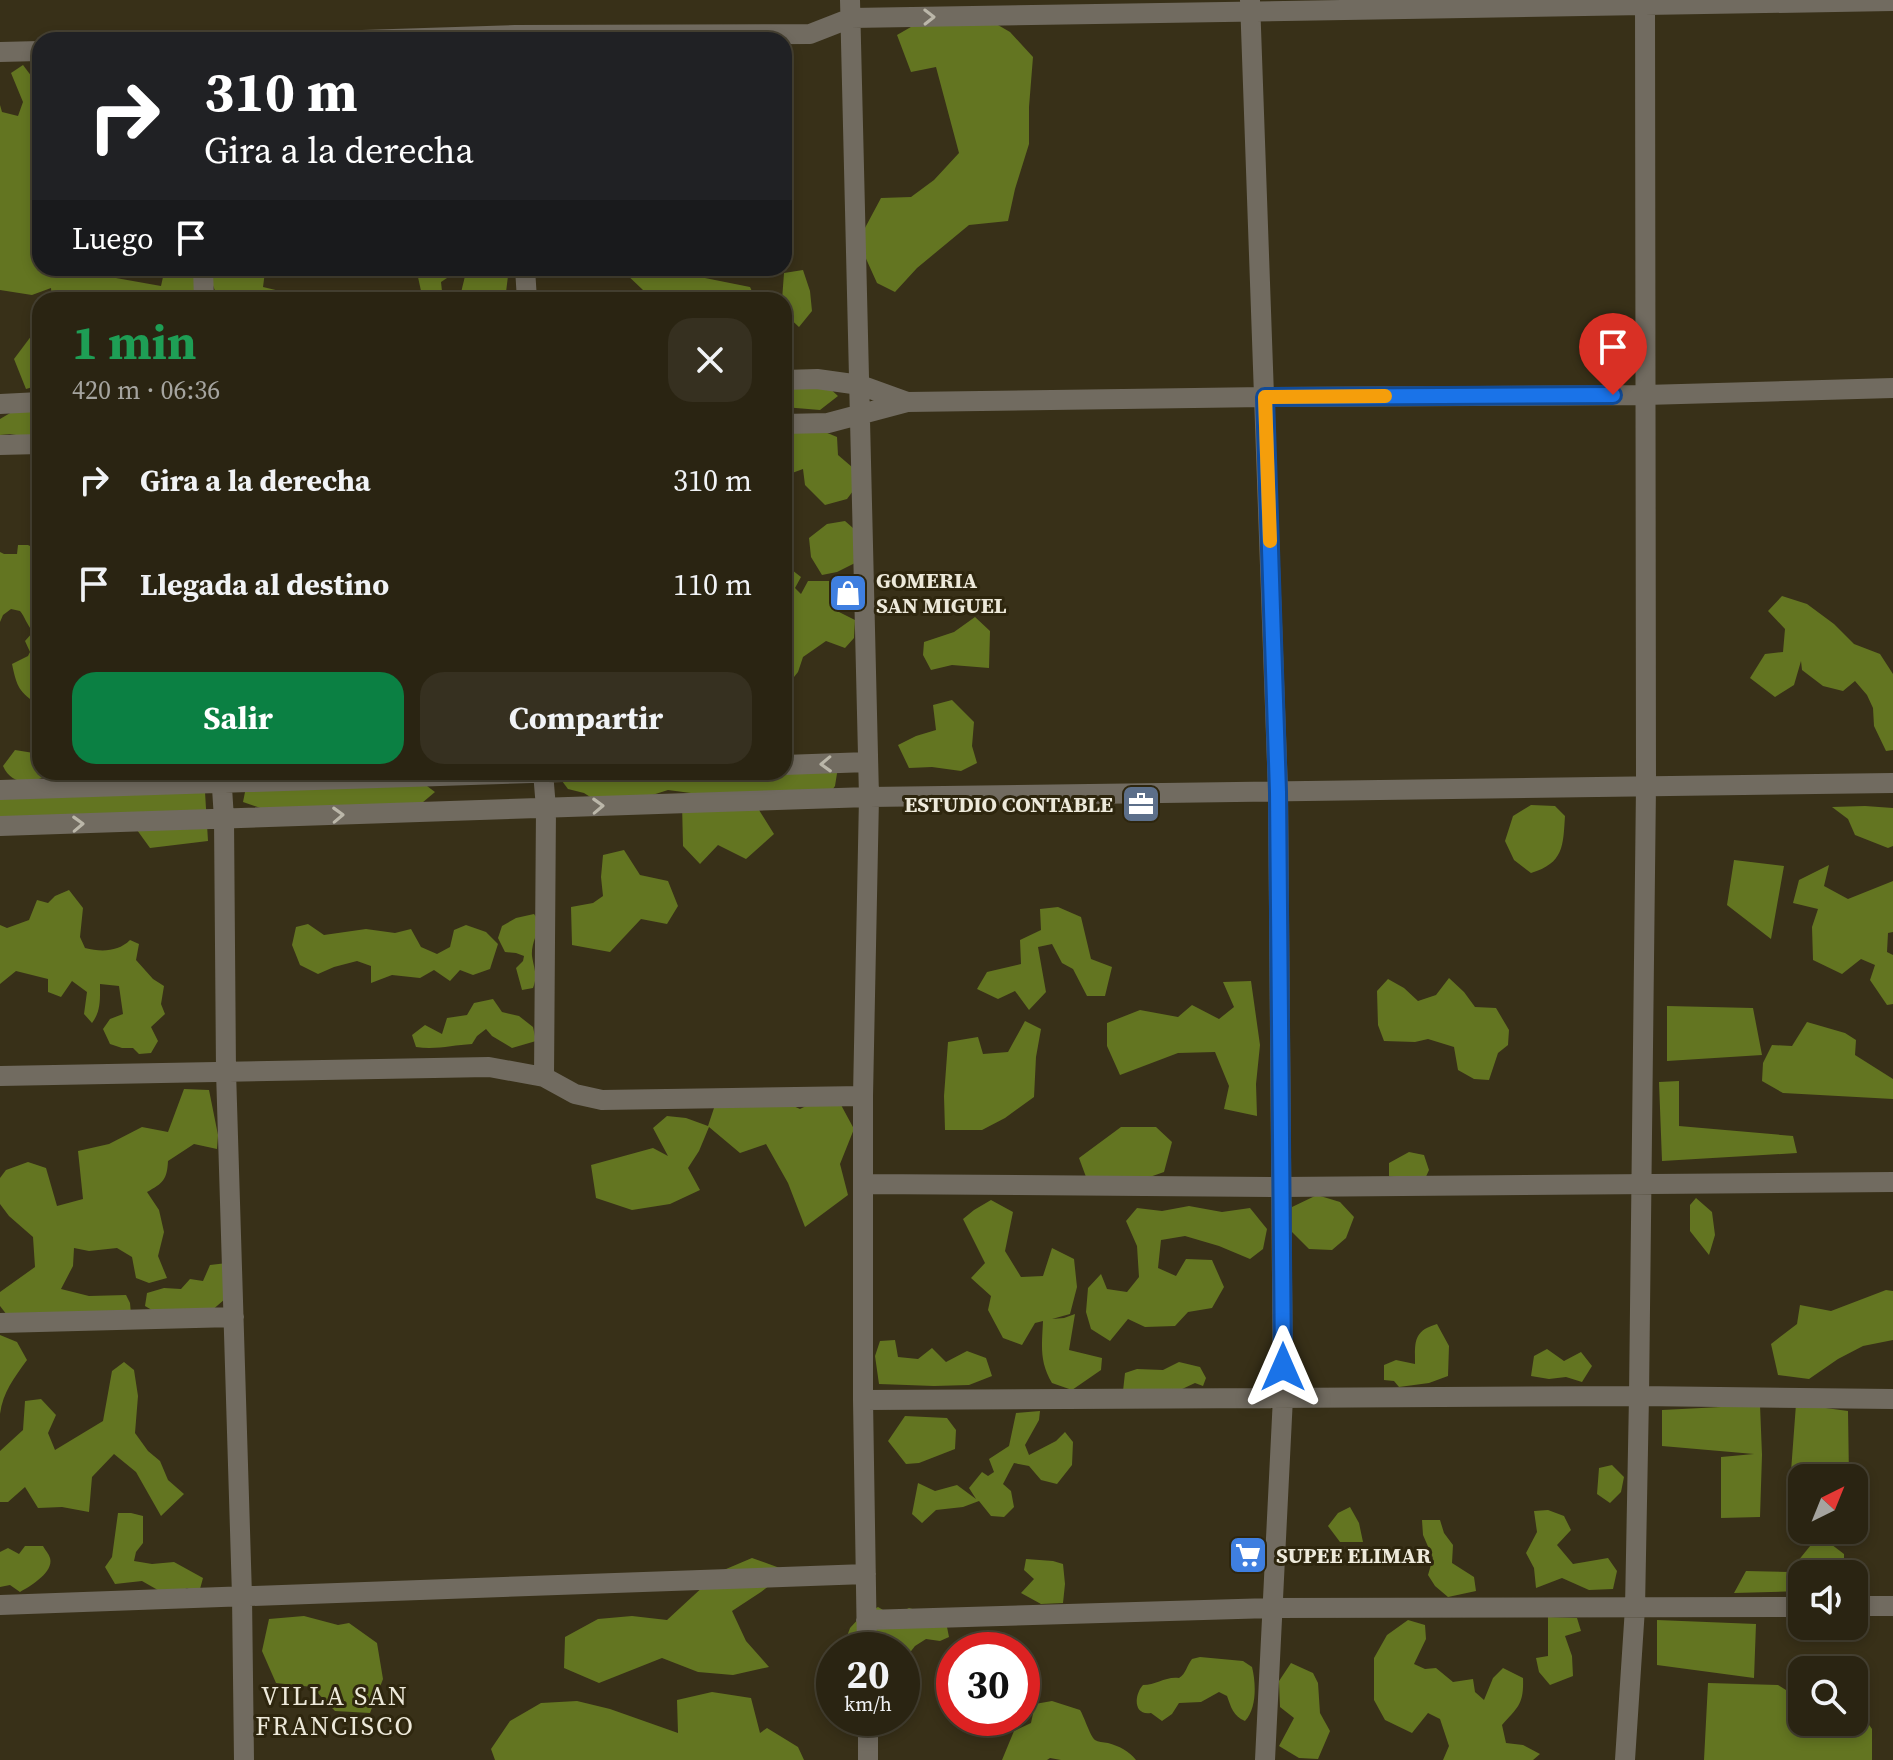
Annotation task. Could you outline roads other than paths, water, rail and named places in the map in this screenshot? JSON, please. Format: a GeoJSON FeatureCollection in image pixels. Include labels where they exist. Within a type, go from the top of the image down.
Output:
{"type":"FeatureCollection","features":[{"type":"Feature","properties":{"kind":"street"},"geometry":{"type":"LineString","coordinates":[[792,34],[810,34],[850,9],[1893,1]]}},
{"type":"Feature","properties":{"kind":"street"},"geometry":{"type":"LineString","coordinates":[[1625,1760],[1635,1608],[1646,786],[1645,2]]}},
{"type":"Feature","properties":{"kind":"street"},"geometry":{"type":"LineString","coordinates":[[1250,6],[1278,792],[1283,1397],[1265,1760]]}},
{"type":"Feature","properties":{"kind":"street"},"geometry":{"type":"LineString","coordinates":[[850,9],[869,797],[863,1096],[866,1632]]}},
{"type":"Feature","properties":{"kind":"street"},"geometry":{"type":"LineString","coordinates":[[0,52],[32,51]]}},
{"type":"Feature","properties":{"kind":"street"},"geometry":{"type":"LineString","coordinates":[[792,380],[817,379],[860,385],[907,402]]}},
{"type":"Feature","properties":{"kind":"street"},"geometry":{"type":"LineString","coordinates":[[792,424],[828,423],[907,402],[1645,395],[1893,388]]}},
{"type":"Feature","properties":{"kind":"street"},"geometry":{"type":"LineString","coordinates":[[0,404],[32,402]]}},
{"type":"Feature","properties":{"kind":"street"},"geometry":{"type":"LineString","coordinates":[[0,445],[32,444]]}},
{"type":"Feature","properties":{"kind":"street"},"geometry":{"type":"LineString","coordinates":[[792,765],[868,762]]}},
{"type":"Feature","properties":{"kind":"street"},"geometry":{"type":"LineString","coordinates":[[0,790],[184,780]]}},
{"type":"Feature","properties":{"kind":"street"},"geometry":{"type":"LineString","coordinates":[[221,780],[244,1760]]}},
{"type":"Feature","properties":{"kind":"street"},"geometry":{"type":"LineString","coordinates":[[544,780],[544,1077]]}},
{"type":"Feature","properties":{"kind":"street"},"geometry":{"type":"LineString","coordinates":[[0,826],[869,797],[1893,783]]}},
{"type":"Feature","properties":{"kind":"street"},"geometry":{"type":"LineString","coordinates":[[0,1076],[489,1067],[544,1077],[575,1094],[602,1100],[863,1096]]}},
{"type":"Feature","properties":{"kind":"street"},"geometry":{"type":"LineString","coordinates":[[864,1184],[1281,1187],[1893,1182]]}},
{"type":"Feature","properties":{"kind":"street"},"geometry":{"type":"LineString","coordinates":[[0,1323],[234,1317]]}},
{"type":"Feature","properties":{"kind":"street"},"geometry":{"type":"LineString","coordinates":[[863,1400],[1639,1396],[1893,1399]]}},
{"type":"Feature","properties":{"kind":"street"},"geometry":{"type":"LineString","coordinates":[[0,1605],[866,1574]]}},
{"type":"Feature","properties":{"kind":"street"},"geometry":{"type":"LineString","coordinates":[[1868,1606],[1893,1606]]}},
{"type":"Feature","properties":{"kind":"street"},"geometry":{"type":"LineString","coordinates":[[866,1620],[1272,1608],[1788,1607]]}},
{"type":"Feature","properties":{"kind":"street"},"geometry":{"type":"LineString","coordinates":[[868,1736],[868,1760]]}},
{"type":"Feature","properties":{"kind":"place","name":"GOMERIA SAN MIGUEL"},"geometry":{"type":"Point","coordinates":[848,593]}},
{"type":"Feature","properties":{"kind":"place","name":"ESTUDIO CONTABLE"},"geometry":{"type":"Point","coordinates":[1141,804]}},
{"type":"Feature","properties":{"kind":"place","name":"SUPEE ELIMAR"},"geometry":{"type":"Point","coordinates":[1248,1555]}},
{"type":"Feature","properties":{"kind":"district","name":"VILLA SAN FRANCISCO"},"geometry":{"type":"Point","coordinates":[335,1711]}}]}
